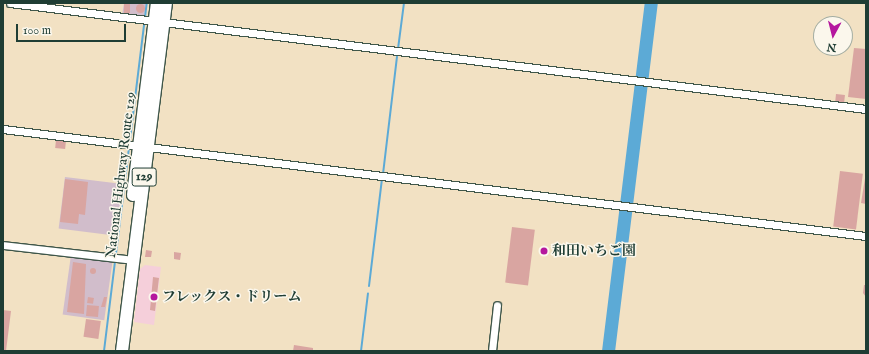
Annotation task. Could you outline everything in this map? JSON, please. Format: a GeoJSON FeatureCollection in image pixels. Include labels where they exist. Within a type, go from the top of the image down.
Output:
{"type":"FeatureCollection","features":[{"type":"Feature","properties":{"kind":"highway","name":"National Highway Route 129"},"geometry":{"type":"LineString","coordinates":[[114,351],[119,258],[136,145],[152,21],[157,3]]}},
{"type":"Feature","properties":{"kind":"highway","name":"National Highway Route 129"},"geometry":{"type":"LineString","coordinates":[[152,21],[166,3]]}},
{"type":"Feature","properties":{"kind":"highway","name":"National Highway Route 129"},"geometry":{"type":"LineString","coordinates":[[122,351],[136,145]]}},
{"type":"Feature","properties":{"kind":"street"},"geometry":{"type":"LineString","coordinates":[[10,3],[866,109]]}},
{"type":"Feature","properties":{"kind":"street"},"geometry":{"type":"LineString","coordinates":[[3,129],[866,236]]}},
{"type":"Feature","properties":{"kind":"street"},"geometry":{"type":"LineString","coordinates":[[3,244],[119,258]]}},
{"type":"Feature","properties":{"kind":"street"},"geometry":{"type":"LineString","coordinates":[[492,351],[497,305]]}},
{"type":"Feature","properties":{"kind":"shaded area"},"geometry":{"type":"Polygon","coordinates":[[[124,3],[146,3],[144,18],[122,16],[124,3]]]}},
{"type":"Feature","properties":{"kind":"shaded area"},"geometry":{"type":"Polygon","coordinates":[[[65,177],[123,184],[116,236],[59,229],[65,177]]]}},
{"type":"Feature","properties":{"kind":"shaded area"},"geometry":{"type":"Polygon","coordinates":[[[71,255],[113,261],[104,320],[63,314],[71,255]]]}},
{"type":"Feature","properties":{"kind":"shaded area"},"geometry":{"type":"Polygon","coordinates":[[[145,265],[161,267],[154,325],[134,322],[140,269],[145,265]]]}},
{"type":"Feature","properties":{"kind":"building"},"geometry":{"type":"Polygon","coordinates":[[[124,3],[130,3],[130,13],[124,13],[124,3]]]}},
{"type":"Feature","properties":{"kind":"building"},"geometry":{"type":"Polygon","coordinates":[[[138,4],[142,4],[144,8],[142,12],[138,12],[136,10],[136,6],[138,4]]]}},
{"type":"Feature","properties":{"kind":"building"},"geometry":{"type":"Polygon","coordinates":[[[854,48],[866,49],[866,99],[848,97],[854,48]]]}},
{"type":"Feature","properties":{"kind":"building"},"geometry":{"type":"Polygon","coordinates":[[[836,94],[845,95],[844,103],[835,102],[836,94]]]}},
{"type":"Feature","properties":{"kind":"building"},"geometry":{"type":"Polygon","coordinates":[[[56,140],[66,141],[65,149],[55,148],[56,140]]]}},
{"type":"Feature","properties":{"kind":"building"},"geometry":{"type":"Polygon","coordinates":[[[840,171],[863,174],[856,229],[833,227],[840,171]]]}},
{"type":"Feature","properties":{"kind":"building"},"geometry":{"type":"Polygon","coordinates":[[[866,172],[866,204],[861,203],[866,172]]]}},
{"type":"Feature","properties":{"kind":"building"},"geometry":{"type":"Polygon","coordinates":[[[65,179],[88,182],[85,215],[79,214],[78,224],[60,222],[65,179]]]}},
{"type":"Feature","properties":{"kind":"building"},"geometry":{"type":"Polygon","coordinates":[[[512,227],[535,230],[528,285],[505,283],[512,227]]]}},
{"type":"Feature","properties":{"kind":"building"},"geometry":{"type":"Polygon","coordinates":[[[146,250],[152,251],[151,257],[145,257],[146,250]]]}},
{"type":"Feature","properties":{"kind":"building"},"geometry":{"type":"Polygon","coordinates":[[[174,252],[181,253],[180,260],[174,259],[174,252]]]}},
{"type":"Feature","properties":{"kind":"building"},"geometry":{"type":"Polygon","coordinates":[[[73,262],[86,264],[84,314],[67,312],[73,262]]]}},
{"type":"Feature","properties":{"kind":"building"},"geometry":{"type":"Polygon","coordinates":[[[93,268],[96,271],[93,274],[90,271],[93,268]]]}},
{"type":"Feature","properties":{"kind":"building","name":"フレックス・ドリーム"},"geometry":{"type":"Polygon","coordinates":[[[153,277],[159,278],[155,311],[150,310],[153,277]]]}},
{"type":"Feature","properties":{"kind":"building"},"geometry":{"type":"Polygon","coordinates":[[[864,285],[866,285],[866,297],[863,293],[864,285]]]}},
{"type":"Feature","properties":{"kind":"building"},"geometry":{"type":"Polygon","coordinates":[[[88,297],[94,298],[93,304],[87,303],[88,297]]]}},
{"type":"Feature","properties":{"kind":"building"},"geometry":{"type":"Polygon","coordinates":[[[104,297],[107,297],[105,307],[101,307],[104,297]]]}},
{"type":"Feature","properties":{"kind":"building"},"geometry":{"type":"Polygon","coordinates":[[[87,305],[99,306],[98,317],[86,316],[87,305]]]}},
{"type":"Feature","properties":{"kind":"building"},"geometry":{"type":"Polygon","coordinates":[[[3,310],[11,311],[6,351],[3,351],[3,310]]]}},
{"type":"Feature","properties":{"kind":"building"},"geometry":{"type":"Polygon","coordinates":[[[86,319],[101,321],[98,339],[83,337],[86,319]]]}},
{"type":"Feature","properties":{"kind":"building"},"geometry":{"type":"Polygon","coordinates":[[[294,345],[313,348],[313,351],[293,351],[294,345]]]}},
{"type":"Feature","properties":{"kind":"waterway"},"geometry":{"type":"LineString","coordinates":[[104,351],[147,3]]}},
{"type":"Feature","properties":{"kind":"waterway"},"geometry":{"type":"LineString","coordinates":[[398,49],[404,3]]}},
{"type":"Feature","properties":{"kind":"waterway"},"geometry":{"type":"LineString","coordinates":[[608,351],[651,3]]}},
{"type":"Feature","properties":{"kind":"waterway"},"geometry":{"type":"LineString","coordinates":[[383,174],[397,57]]}},
{"type":"Feature","properties":{"kind":"waterway"},"geometry":{"type":"LineString","coordinates":[[369,286],[382,178]]}},
{"type":"Feature","properties":{"kind":"waterway"},"geometry":{"type":"LineString","coordinates":[[361,351],[368,293]]}},
{"type":"Feature","properties":{"kind":"place","name":"和田いちご園"},"geometry":{"type":"Point","coordinates":[544,251]}},
{"type":"Feature","properties":{"kind":"place","name":"フレックス・ドリーム"},"geometry":{"type":"Point","coordinates":[154,297]}}]}
